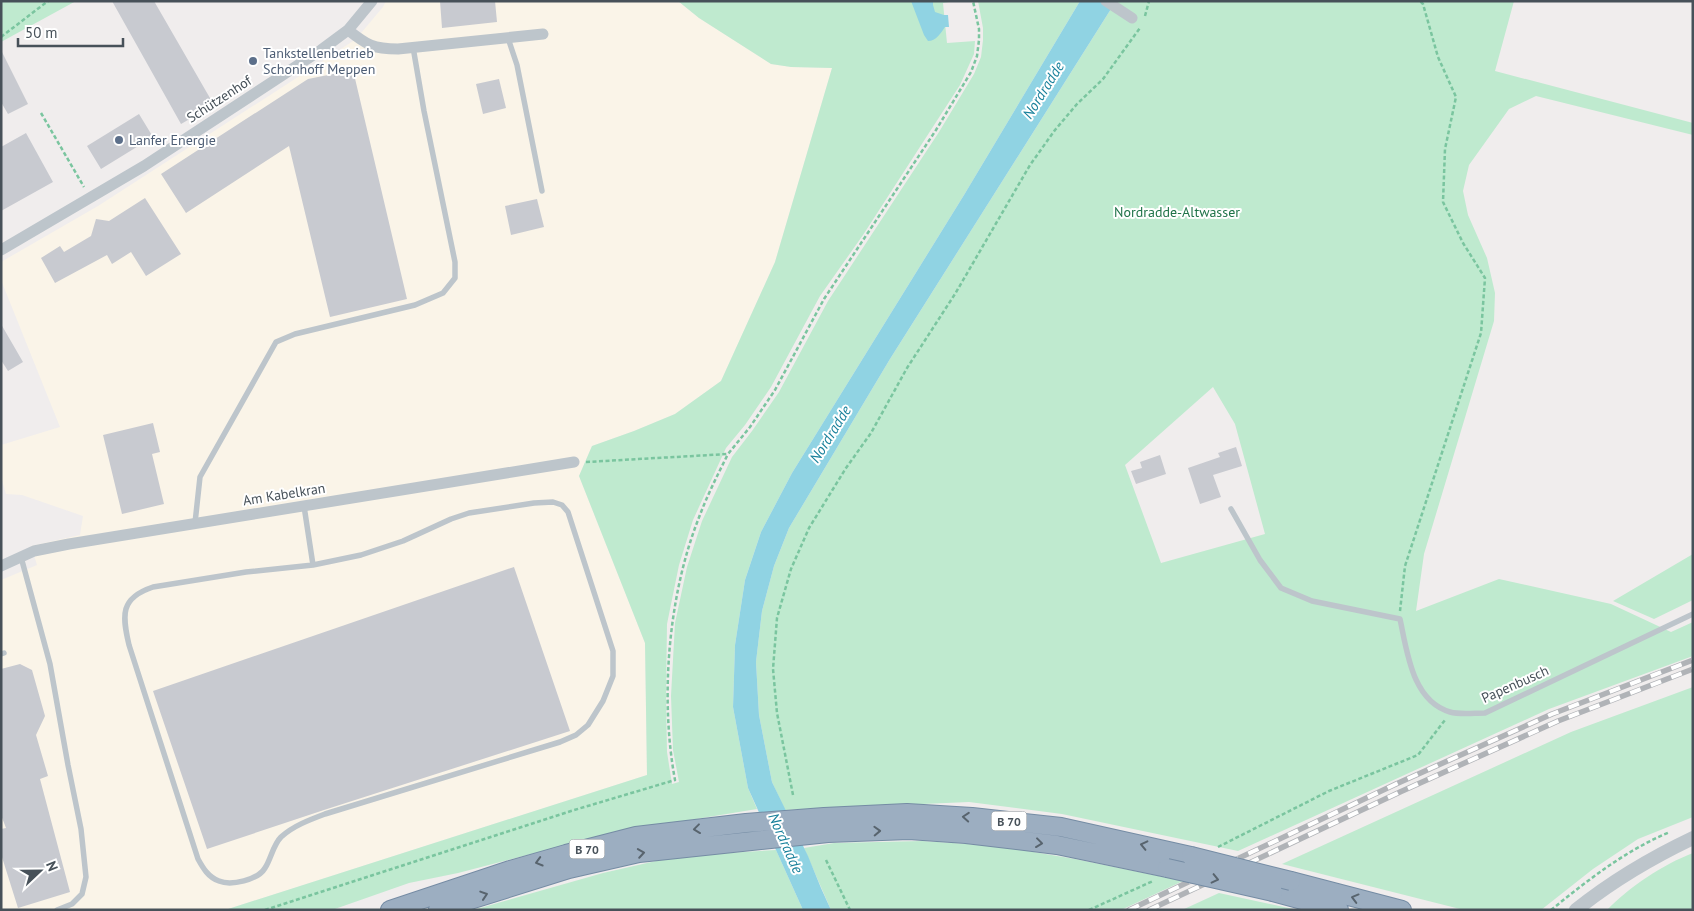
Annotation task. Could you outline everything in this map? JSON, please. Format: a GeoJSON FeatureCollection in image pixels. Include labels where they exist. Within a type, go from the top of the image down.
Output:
{"type":"FeatureCollection","features":[{"type":"Feature","properties":{"kind":"highway","name":"B 70"},"geometry":{"type":"LineString","coordinates":[[438,910],[569,869],[639,853],[752,840],[826,825],[907,813],[972,817],[1060,827],[1191,856],[1402,910]]}},
{"type":"Feature","properties":{"kind":"highway","name":"B 70"},"geometry":{"type":"LineString","coordinates":[[390,910],[538,862],[636,836],[746,823],[826,825],[966,834],[1057,845],[1274,892],[1339,910]]}},
{"type":"Feature","properties":{"kind":"street","name":"Schützenhof"},"geometry":{"type":"LineString","coordinates":[[1,250],[144,166],[321,50],[348,30],[372,1]]}},
{"type":"Feature","properties":{"kind":"street"},"geometry":{"type":"LineString","coordinates":[[1106,1],[1129,15]]}},
{"type":"Feature","properties":{"kind":"street"},"geometry":{"type":"LineString","coordinates":[[348,30],[364,43],[380,49],[544,34]]}},
{"type":"Feature","properties":{"kind":"street","name":"Am Kabelkran"},"geometry":{"type":"LineString","coordinates":[[1,566],[34,551],[60,546],[574,462]]}},
{"type":"Feature","properties":{"kind":"street"},"geometry":{"type":"LineString","coordinates":[[1576,910],[1605,887],[1662,852],[1693,838]]}},
{"type":"Feature","properties":{"kind":"lane"},"geometry":{"type":"LineString","coordinates":[[508,38],[517,65],[542,192]]}},
{"type":"Feature","properties":{"kind":"lane"},"geometry":{"type":"LineString","coordinates":[[195,524],[200,477],[276,342],[295,334],[415,305],[443,293],[455,278],[455,262],[412,47]]}},
{"type":"Feature","properties":{"kind":"lane"},"geometry":{"type":"LineString","coordinates":[[553,502],[562,505],[568,512],[612,651],[613,676],[603,701],[588,725],[576,735],[560,742],[325,814],[294,826],[278,839],[264,870],[250,879],[234,883],[219,881],[206,872],[198,859],[129,645],[124,624],[125,610],[131,599],[141,591],[153,586],[246,572],[313,565],[361,555],[403,541],[451,519],[469,513],[534,503],[553,502]]}},
{"type":"Feature","properties":{"kind":"lane"},"geometry":{"type":"LineString","coordinates":[[304,506],[313,565]]}},
{"type":"Feature","properties":{"kind":"lane"},"geometry":{"type":"LineString","coordinates":[[1231,509],[1260,560],[1281,588],[1312,601],[1400,619]]}},
{"type":"Feature","properties":{"kind":"lane"},"geometry":{"type":"LineString","coordinates":[[21,557],[50,664],[68,765],[82,829],[86,877],[82,894],[72,904],[59,909]]}},
{"type":"Feature","properties":{"kind":"lane","name":"Papenbusch"},"geometry":{"type":"LineString","coordinates":[[1400,619],[1411,667],[1423,693],[1436,706],[1451,712],[1485,713],[1693,614]]}},
{"type":"Feature","properties":{"kind":"path"},"geometry":{"type":"LineString","coordinates":[[1,37],[48,1]]}},
{"type":"Feature","properties":{"kind":"path"},"geometry":{"type":"LineString","coordinates":[[574,462],[728,454],[750,427],[775,390],[824,299],[936,130],[971,72],[977,56],[979,40],[979,30],[973,1]]}},
{"type":"Feature","properties":{"kind":"path"},"geometry":{"type":"LineString","coordinates":[[1145,17],[1149,1]]}},
{"type":"Feature","properties":{"kind":"path"},"geometry":{"type":"LineString","coordinates":[[1400,619],[1405,566],[1481,333],[1485,278],[1463,244],[1443,202],[1445,149],[1456,97],[1438,57],[1423,4],[1420,1]]}},
{"type":"Feature","properties":{"kind":"path"},"geometry":{"type":"LineString","coordinates":[[793,795],[777,714],[773,669],[777,618],[791,570],[809,528],[846,468],[871,433],[906,368],[955,294],[1030,165],[1055,130],[1077,104],[1103,79],[1143,25]]}},
{"type":"Feature","properties":{"kind":"path"},"geometry":{"type":"LineString","coordinates":[[41,113],[90,198]]}},
{"type":"Feature","properties":{"kind":"path"},"geometry":{"type":"LineString","coordinates":[[1214,849],[1329,791],[1418,755],[1451,712]]}},
{"type":"Feature","properties":{"kind":"path"},"geometry":{"type":"LineString","coordinates":[[826,860],[850,910]]}},
{"type":"Feature","properties":{"kind":"path"},"geometry":{"type":"LineString","coordinates":[[1089,910],[1154,880]]}},
{"type":"Feature","properties":{"kind":"shaded area"},"geometry":{"type":"Polygon","coordinates":[[[386,1],[678,1],[699,18],[771,64],[791,67],[832,68],[775,262],[721,381],[675,414],[592,446],[579,476],[645,643],[647,775],[225,910],[1,910],[1,580],[37,565],[31,546],[80,535],[83,516],[22,495],[6,494],[1,477],[1,445],[60,427],[1,280],[1,262],[98,206],[356,39],[386,1]]]}},
{"type":"Feature","properties":{"kind":"green space"},"geometry":{"type":"Polygon","coordinates":[[[1,1],[76,1],[1,42],[1,1]]]}},
{"type":"Feature","properties":{"kind":"green space"},"geometry":{"type":"Polygon","coordinates":[[[678,1],[955,1],[943,3],[947,43],[975,41],[974,54],[960,85],[863,235],[820,296],[771,387],[745,425],[726,448],[693,520],[679,565],[667,624],[667,752],[672,784],[679,782],[673,750],[671,696],[675,623],[687,567],[702,521],[732,457],[779,392],[828,301],[939,132],[974,74],[981,57],[983,40],[983,28],[978,1],[1080,1],[964,195],[792,473],[761,532],[745,580],[735,645],[733,707],[748,788],[757,809],[617,832],[458,873],[409,883],[332,910],[225,910],[647,775],[645,643],[579,476],[592,446],[675,414],[721,381],[775,262],[832,68],[791,67],[771,64],[699,18],[678,1]]]}},
{"type":"Feature","properties":{"kind":"green space","name":"Nordradde-Altwasser"},"geometry":{"type":"Polygon","coordinates":[[[1116,1],[1514,1],[1495,71],[1693,123],[1693,135],[1536,96],[1509,109],[1469,165],[1463,191],[1468,215],[1487,258],[1495,293],[1494,321],[1424,554],[1416,611],[1499,579],[1611,604],[1671,632],[1693,622],[1693,656],[1549,709],[1238,851],[1062,814],[969,802],[785,810],[772,782],[759,715],[756,662],[762,611],[774,566],[789,528],[890,359],[1116,1]],[[1213,387],[1125,465],[1161,563],[1265,534],[1235,424],[1213,387]]]}},
{"type":"Feature","properties":{"kind":"green space"},"geometry":{"type":"Polygon","coordinates":[[[1693,554],[1693,600],[1654,619],[1613,601],[1693,554]]]}},
{"type":"Feature","properties":{"kind":"green space"},"geometry":{"type":"Polygon","coordinates":[[[1693,687],[1693,817],[1638,839],[1593,869],[1541,910],[1464,910],[1282,864],[1571,732],[1693,687]]]}},
{"type":"Feature","properties":{"kind":"green space"},"geometry":{"type":"Polygon","coordinates":[[[922,841],[998,846],[1075,859],[1183,881],[1121,910],[831,910],[804,848],[834,843],[922,841]]]}},
{"type":"Feature","properties":{"kind":"green space"},"geometry":{"type":"Polygon","coordinates":[[[776,850],[803,910],[473,910],[603,873],[678,856],[776,850]]]}},
{"type":"Feature","properties":{"kind":"green space"},"geometry":{"type":"Polygon","coordinates":[[[1693,853],[1693,910],[1607,910],[1647,877],[1670,863],[1693,853]]]}},
{"type":"Feature","properties":{"kind":"green space"},"geometry":{"type":"Polygon","coordinates":[[[1219,893],[1298,910],[1182,910],[1219,893]]]}},
{"type":"Feature","properties":{"kind":"water"},"geometry":{"type":"Polygon","coordinates":[[[911,1],[933,1],[935,12],[948,15],[949,27],[945,27],[936,38],[928,41],[911,1]]]}},
{"type":"Feature","properties":{"kind":"water","name":"Nordradde"},"geometry":{"type":"Polygon","coordinates":[[[1080,1],[1116,1],[890,359],[789,528],[774,566],[762,611],[756,662],[759,715],[772,782],[808,856],[831,910],[803,910],[748,788],[733,707],[735,645],[745,580],[761,532],[792,473],[964,195],[1080,1]]]}},
{"type":"Feature","properties":{"kind":"building"},"geometry":{"type":"Polygon","coordinates":[[[112,1],[154,1],[214,105],[181,124],[112,1]]]}},
{"type":"Feature","properties":{"kind":"building"},"geometry":{"type":"Polygon","coordinates":[[[440,1],[495,1],[497,22],[442,28],[440,1]]]}},
{"type":"Feature","properties":{"kind":"building"},"geometry":{"type":"Polygon","coordinates":[[[1,50],[28,104],[8,114],[1,102],[1,50]]]}},
{"type":"Feature","properties":{"kind":"building"},"geometry":{"type":"Polygon","coordinates":[[[353,70],[407,299],[330,317],[289,146],[186,213],[161,174],[308,79],[353,70]]]}},
{"type":"Feature","properties":{"kind":"building"},"geometry":{"type":"Polygon","coordinates":[[[499,79],[506,108],[483,114],[476,84],[499,79]]]}},
{"type":"Feature","properties":{"kind":"building"},"geometry":{"type":"Polygon","coordinates":[[[139,114],[153,137],[101,169],[87,146],[139,114]]]}},
{"type":"Feature","properties":{"kind":"building"},"geometry":{"type":"Polygon","coordinates":[[[26,133],[53,182],[1,211],[1,147],[26,133]]]}},
{"type":"Feature","properties":{"kind":"building"},"geometry":{"type":"Polygon","coordinates":[[[145,198],[181,254],[146,276],[131,252],[112,264],[107,255],[55,283],[41,258],[60,246],[64,252],[91,236],[96,219],[109,221],[145,198]]]}},
{"type":"Feature","properties":{"kind":"building"},"geometry":{"type":"Polygon","coordinates":[[[537,199],[544,227],[511,235],[505,206],[537,199]]]}},
{"type":"Feature","properties":{"kind":"building"},"geometry":{"type":"Polygon","coordinates":[[[1,324],[23,362],[8,371],[1,360],[1,324]]]}},
{"type":"Feature","properties":{"kind":"building"},"geometry":{"type":"Polygon","coordinates":[[[153,423],[160,452],[152,454],[164,504],[122,514],[103,435],[153,423]]]}},
{"type":"Feature","properties":{"kind":"building"},"geometry":{"type":"Polygon","coordinates":[[[1236,447],[1242,466],[1213,475],[1221,497],[1200,504],[1188,468],[1220,457],[1218,453],[1236,447]]]}},
{"type":"Feature","properties":{"kind":"building"},"geometry":{"type":"Polygon","coordinates":[[[1160,455],[1166,474],[1136,484],[1131,471],[1142,468],[1140,462],[1160,455]]]}},
{"type":"Feature","properties":{"kind":"building"},"geometry":{"type":"Polygon","coordinates":[[[514,567],[570,731],[207,849],[153,691],[514,567]]]}},
{"type":"Feature","properties":{"kind":"building"},"geometry":{"type":"Polygon","coordinates":[[[20,664],[32,670],[45,716],[36,735],[48,776],[40,779],[70,892],[18,908],[1,854],[1,829],[6,828],[1,815],[1,669],[20,664]]]}},
{"type":"Feature","properties":{"kind":"railway"},"geometry":{"type":"LineString","coordinates":[[1129,910],[1396,784],[1552,714],[1693,660]]}},
{"type":"Feature","properties":{"kind":"railway"},"geometry":{"type":"LineString","coordinates":[[1149,910],[1400,792],[1558,721],[1693,669]]}},
{"type":"Feature","properties":{"kind":"place","name":"Tankstellenbetrieb Schonhoff Meppen"},"geometry":{"type":"Point","coordinates":[253,61]}},
{"type":"Feature","properties":{"kind":"place","name":"Lanfer Energie"},"geometry":{"type":"Point","coordinates":[119,140]}}]}
